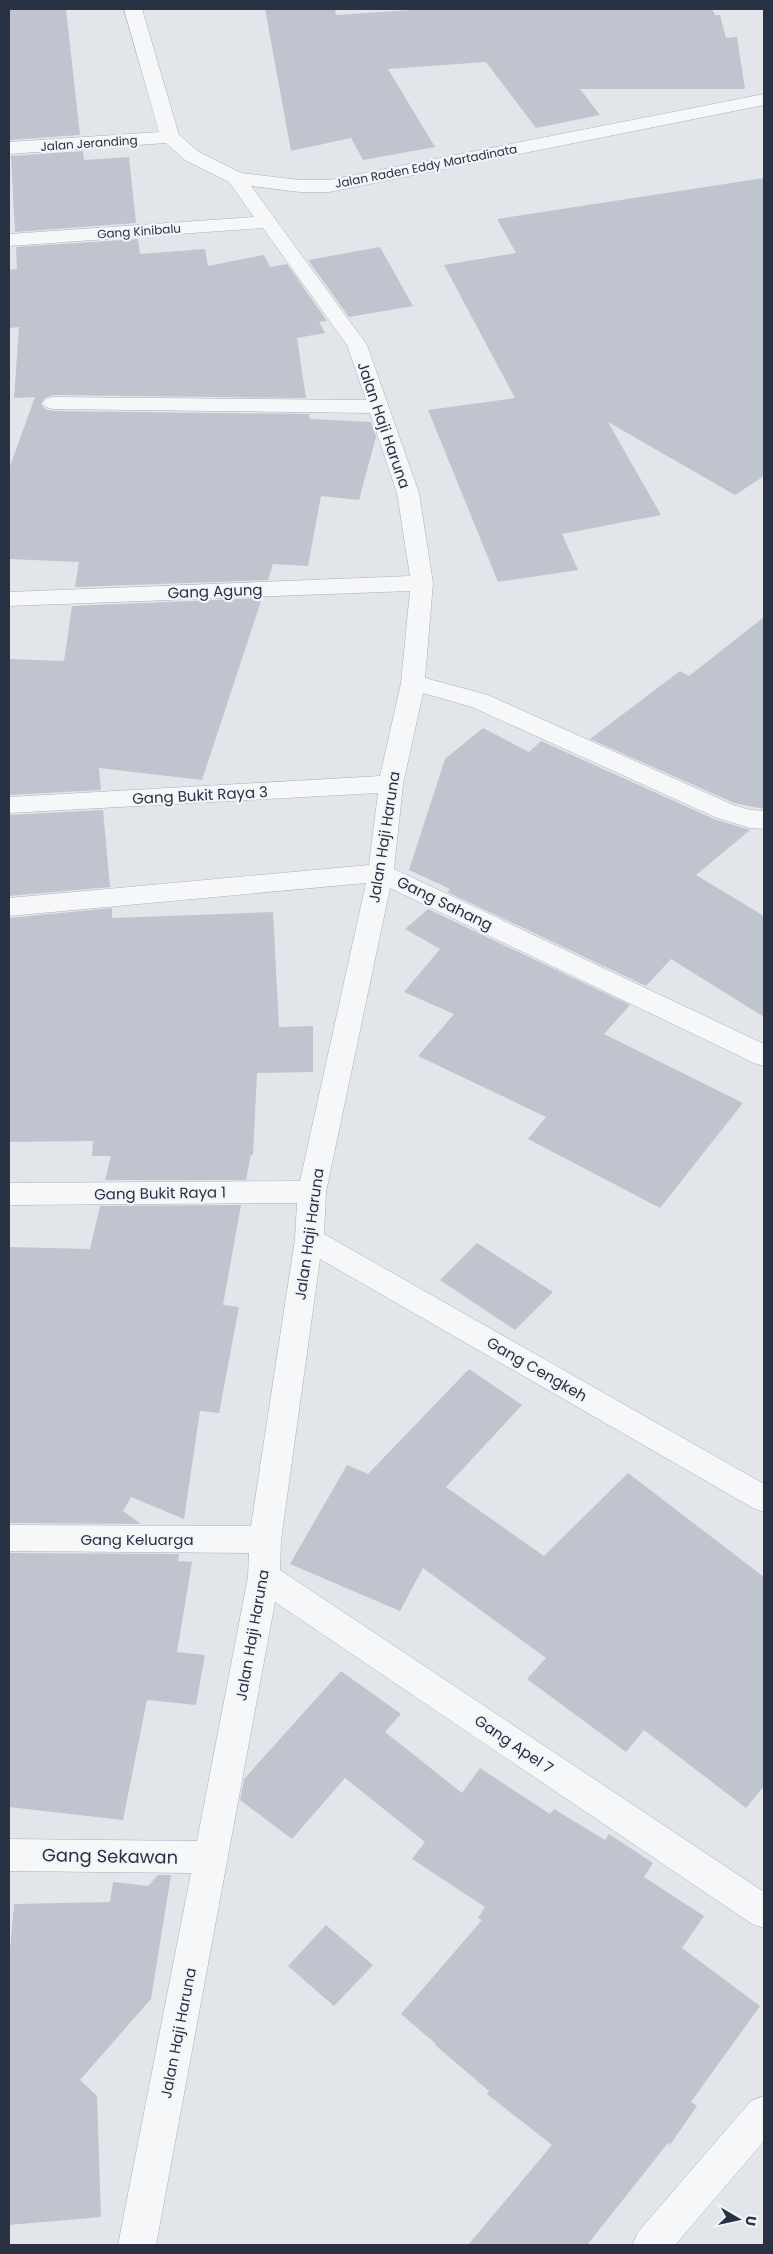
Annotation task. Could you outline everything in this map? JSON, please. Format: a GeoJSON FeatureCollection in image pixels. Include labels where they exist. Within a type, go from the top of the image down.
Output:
{"type":"FeatureCollection","features":[{"type":"Feature","properties":{"kind":"street"},"geometry":{"type":"LineString","coordinates":[[133,9],[170,137]]}},
{"type":"Feature","properties":{"kind":"street","name":"Jalan Raden Eddy Martadinata"},"geometry":{"type":"LineString","coordinates":[[170,137],[192,156],[236,178],[300,186],[329,186],[764,99]]}},
{"type":"Feature","properties":{"kind":"street","name":"Jalan Jeranding"},"geometry":{"type":"LineString","coordinates":[[9,148],[170,137]]}},
{"type":"Feature","properties":{"kind":"street","name":"Jalan Haji Haruna"},"geometry":{"type":"LineString","coordinates":[[137,2245],[264,1577],[265,1540],[309,1239],[312,1192],[381,873],[391,784],[413,683],[422,583],[408,493],[356,345],[236,178]]}},
{"type":"Feature","properties":{"kind":"street","name":"Gang Kinibalu"},"geometry":{"type":"LineString","coordinates":[[9,240],[269,222]]}},
{"type":"Feature","properties":{"kind":"street"},"geometry":{"type":"LineString","coordinates":[[53,403],[378,408]]}},
{"type":"Feature","properties":{"kind":"street","name":"Gang Agung"},"geometry":{"type":"LineString","coordinates":[[9,599],[422,583]]}},
{"type":"Feature","properties":{"kind":"street"},"geometry":{"type":"LineString","coordinates":[[413,683],[480,701],[724,811],[750,820],[764,820]]}},
{"type":"Feature","properties":{"kind":"street","name":"Gang Bukit Raya 3"},"geometry":{"type":"LineString","coordinates":[[9,805],[391,784]]}},
{"type":"Feature","properties":{"kind":"street","name":"Gang Sahang"},"geometry":{"type":"LineString","coordinates":[[9,907],[381,873],[764,1056]]}},
{"type":"Feature","properties":{"kind":"street","name":"Gang Bukit Raya 1"},"geometry":{"type":"LineString","coordinates":[[9,1194],[312,1192]]}},
{"type":"Feature","properties":{"kind":"street","name":"Gang Cengkeh"},"geometry":{"type":"LineString","coordinates":[[309,1239],[764,1499]]}},
{"type":"Feature","properties":{"kind":"street","name":"Gang Keluarga"},"geometry":{"type":"LineString","coordinates":[[9,1538],[265,1540]]}},
{"type":"Feature","properties":{"kind":"street","name":"Gang Apel 7"},"geometry":{"type":"LineString","coordinates":[[264,1577],[764,1912]]}},
{"type":"Feature","properties":{"kind":"street","name":"Gang Sekawan"},"geometry":{"type":"LineString","coordinates":[[9,1855],[211,1857]]}},
{"type":"Feature","properties":{"kind":"street"},"geometry":{"type":"LineString","coordinates":[[651,2245],[764,2114]]}},
{"type":"Feature","properties":{"kind":"building"},"geometry":{"type":"Polygon","coordinates":[[[9,9],[66,9],[80,135],[10,140],[9,9]]]}},
{"type":"Feature","properties":{"kind":"building"},"geometry":{"type":"Polygon","coordinates":[[[265,9],[335,9],[336,15],[427,9],[712,9],[715,15],[720,15],[726,38],[737,37],[745,89],[580,89],[600,115],[536,128],[486,62],[388,69],[435,147],[363,160],[351,138],[291,151],[265,9]]]}},
{"type":"Feature","properties":{"kind":"building"},"geometry":{"type":"Polygon","coordinates":[[[83,151],[84,160],[129,157],[136,223],[15,232],[11,156],[83,151]]]}},
{"type":"Feature","properties":{"kind":"building"},"geometry":{"type":"Polygon","coordinates":[[[764,178],[764,476],[735,495],[608,422],[661,515],[562,534],[578,570],[498,582],[428,410],[515,398],[444,265],[516,253],[497,219],[764,178]]]}},
{"type":"Feature","properties":{"kind":"building"},"geometry":{"type":"Polygon","coordinates":[[[138,239],[140,254],[205,249],[208,266],[264,255],[270,267],[287,264],[327,321],[319,322],[325,333],[297,338],[306,398],[53,395],[45,398],[41,404],[45,409],[53,411],[309,414],[310,419],[371,422],[376,437],[359,500],[321,496],[308,566],[273,564],[268,580],[75,587],[79,562],[9,559],[9,469],[35,397],[14,398],[19,327],[9,328],[9,270],[17,269],[16,247],[138,239]]]}},
{"type":"Feature","properties":{"kind":"building"},"geometry":{"type":"Polygon","coordinates":[[[380,247],[413,306],[349,317],[308,260],[380,247]]]}},
{"type":"Feature","properties":{"kind":"building"},"geometry":{"type":"Polygon","coordinates":[[[262,598],[202,780],[99,768],[101,790],[9,795],[9,659],[64,661],[72,606],[262,598]]]}},
{"type":"Feature","properties":{"kind":"building"},"geometry":{"type":"Polygon","coordinates":[[[764,617],[764,809],[734,803],[590,739],[680,671],[689,676],[764,617]]]}},
{"type":"Feature","properties":{"kind":"building"},"geometry":{"type":"Polygon","coordinates":[[[483,728],[529,752],[541,741],[714,819],[750,830],[696,875],[764,916],[764,1017],[671,959],[646,986],[447,892],[450,889],[409,870],[445,759],[483,728]]]}},
{"type":"Feature","properties":{"kind":"building"},"geometry":{"type":"Polygon","coordinates":[[[103,810],[110,887],[9,896],[9,815],[103,810]]]}},
{"type":"Feature","properties":{"kind":"building"},"geometry":{"type":"Polygon","coordinates":[[[112,908],[112,918],[273,912],[279,1027],[313,1026],[313,1072],[257,1073],[253,1155],[251,1155],[246,1180],[105,1180],[111,1156],[92,1156],[93,1141],[9,1142],[9,918],[112,908]]]}},
{"type":"Feature","properties":{"kind":"building"},"geometry":{"type":"Polygon","coordinates":[[[428,909],[630,1005],[604,1034],[743,1103],[660,1208],[528,1139],[546,1117],[418,1056],[454,1014],[404,992],[440,949],[405,929],[428,909]]]}},
{"type":"Feature","properties":{"kind":"building"},"geometry":{"type":"Polygon","coordinates":[[[241,1205],[223,1305],[239,1307],[219,1413],[200,1411],[184,1519],[131,1497],[123,1511],[141,1524],[9,1523],[9,1247],[90,1249],[100,1206],[241,1205]]]}},
{"type":"Feature","properties":{"kind":"building"},"geometry":{"type":"Polygon","coordinates":[[[477,1243],[553,1292],[515,1330],[440,1280],[477,1243]]]}},
{"type":"Feature","properties":{"kind":"building"},"geometry":{"type":"Polygon","coordinates":[[[469,1369],[522,1405],[446,1487],[544,1556],[628,1473],[764,1577],[764,1786],[746,1808],[644,1730],[626,1752],[527,1679],[546,1658],[423,1568],[400,1611],[290,1564],[347,1465],[368,1474],[469,1369]]]}},
{"type":"Feature","properties":{"kind":"building"},"geometry":{"type":"Polygon","coordinates":[[[9,1553],[179,1554],[178,1561],[192,1562],[177,1652],[205,1655],[196,1705],[147,1700],[123,1820],[9,1807],[9,1553]]]}},
{"type":"Feature","properties":{"kind":"building"},"geometry":{"type":"Polygon","coordinates":[[[341,1671],[401,1714],[385,1732],[462,1793],[480,1768],[550,1814],[554,1809],[605,1840],[609,1834],[653,1863],[644,1877],[704,1916],[682,1948],[760,2006],[691,2102],[697,2106],[670,2145],[668,2143],[587,2245],[468,2245],[552,2145],[487,2094],[489,2091],[401,2014],[482,1920],[478,1918],[485,1907],[412,1859],[425,1842],[345,1778],[292,1839],[240,1800],[244,1779],[341,1671]]]}},
{"type":"Feature","properties":{"kind":"building"},"geometry":{"type":"Polygon","coordinates":[[[158,1875],[171,1875],[151,1999],[80,2080],[97,2096],[101,2217],[9,2225],[9,1962],[14,1904],[110,1902],[113,1882],[148,1886],[158,1875]]]}},
{"type":"Feature","properties":{"kind":"building"},"geometry":{"type":"Polygon","coordinates":[[[326,1925],[373,1965],[334,2006],[288,1966],[326,1925]]]}}]}
